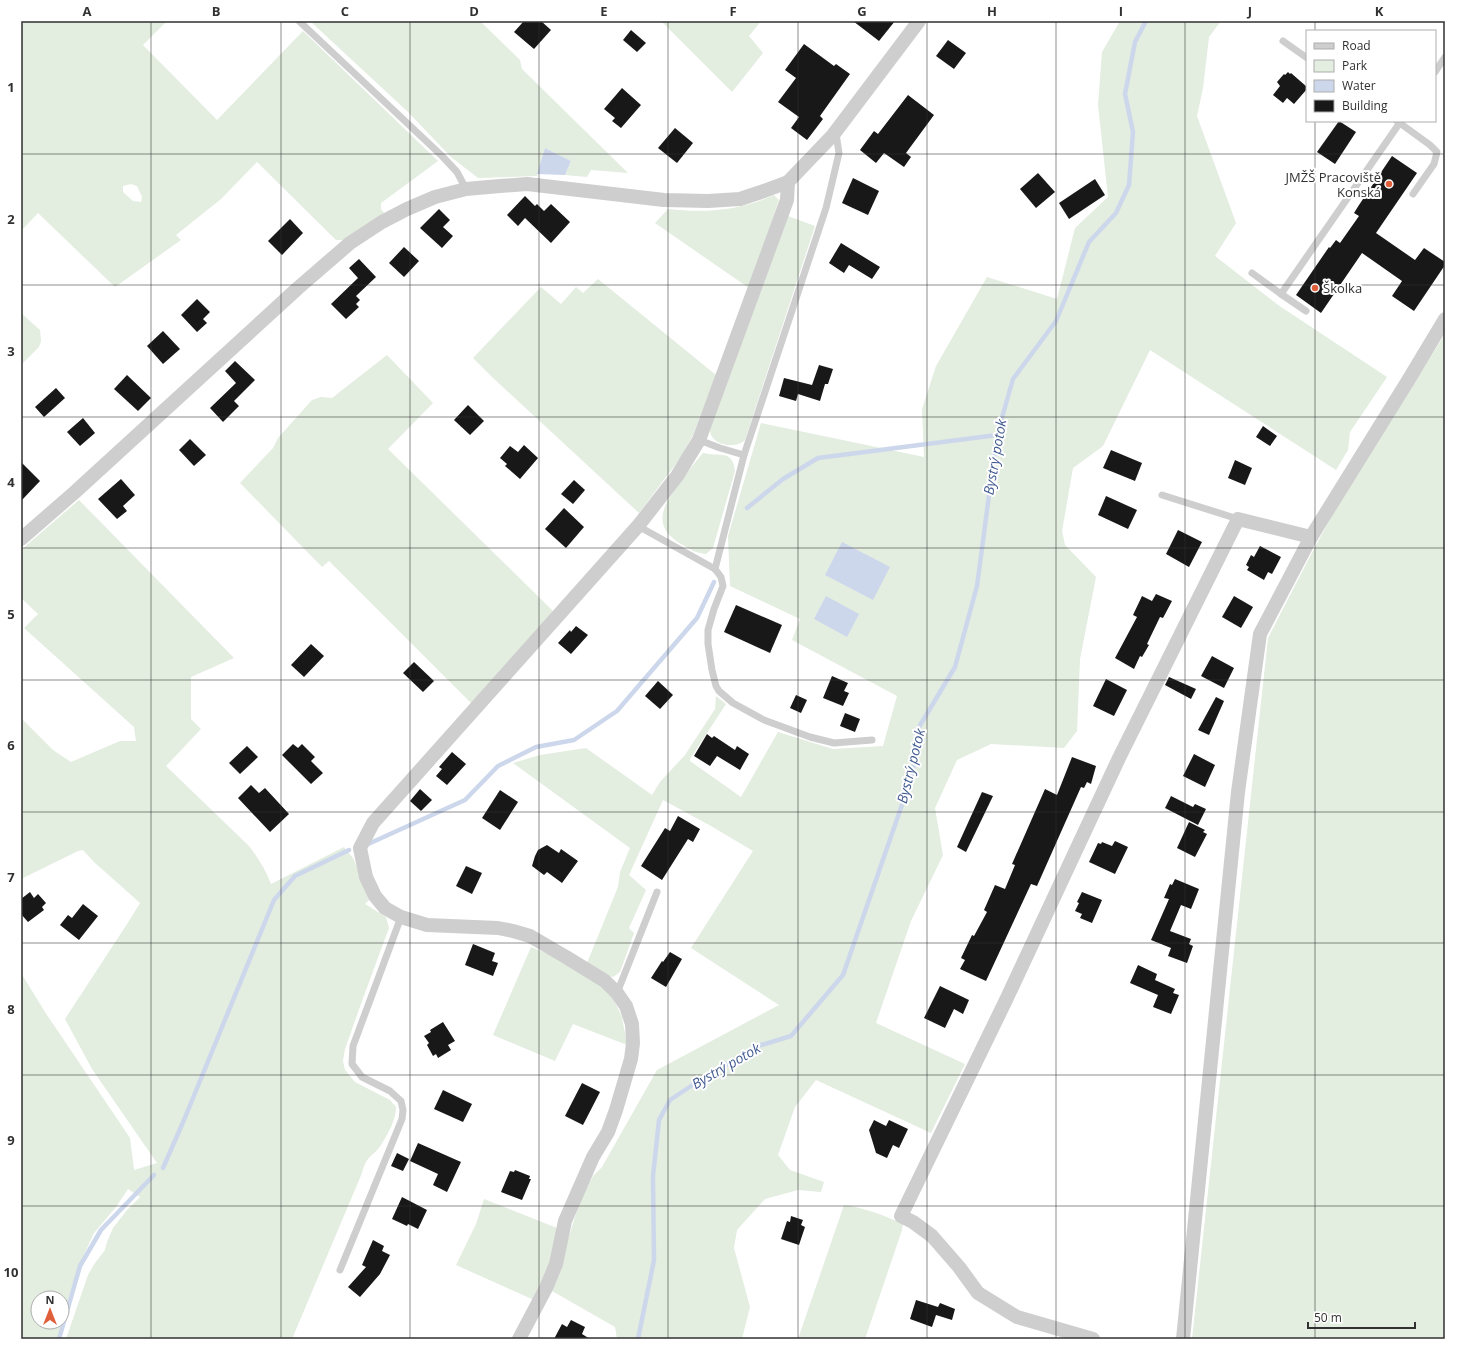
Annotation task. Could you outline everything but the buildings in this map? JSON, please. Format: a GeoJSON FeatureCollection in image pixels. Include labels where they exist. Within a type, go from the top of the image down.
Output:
{"type":"FeatureCollection","features":[{"type":"Feature","properties":{"kind":"street"},"geometry":{"type":"LineString","coordinates":[[21,539],[81,487],[298,288],[350,243],[382,222],[435,197],[466,189],[527,184],[664,200],[708,201],[740,199],[788,182],[833,135],[919,21]]}},
{"type":"Feature","properties":{"kind":"street"},"geometry":{"type":"LineString","coordinates":[[519,1339],[546,1288],[556,1264],[565,1221],[593,1157],[608,1132],[625,1083],[631,1059],[633,1043],[632,1024],[626,1006],[618,993],[598,977],[530,936],[513,930],[498,928],[427,925],[401,917],[385,908],[375,896],[366,877],[360,848],[373,823],[638,526],[676,476],[699,440],[787,200],[788,182]]}},
{"type":"Feature","properties":{"kind":"street"},"geometry":{"type":"LineString","coordinates":[[1183,1339],[1238,792],[1260,634],[1311,537],[1410,380],[1445,319]]}},
{"type":"Feature","properties":{"kind":"street"},"geometry":{"type":"LineString","coordinates":[[1093,1339],[1017,1317],[978,1293],[959,1267],[932,1236],[902,1216],[1006,1000],[1119,758],[1238,519],[1311,537]]}},
{"type":"Feature","properties":{"kind":"lane"},"geometry":{"type":"LineString","coordinates":[[299,21],[442,156],[457,172],[466,189]]}},
{"type":"Feature","properties":{"kind":"lane"},"geometry":{"type":"LineString","coordinates":[[1283,41],[1306,57]]}},
{"type":"Feature","properties":{"kind":"lane"},"geometry":{"type":"LineString","coordinates":[[1436,70],[1445,57]]}},
{"type":"Feature","properties":{"kind":"lane"},"geometry":{"type":"LineString","coordinates":[[1281,294],[1399,122],[1430,144],[1437,152],[1434,164],[1413,194]]}},
{"type":"Feature","properties":{"kind":"lane"},"geometry":{"type":"LineString","coordinates":[[715,569],[744,455],[826,208],[839,153],[837,140],[833,135]]}},
{"type":"Feature","properties":{"kind":"lane"},"geometry":{"type":"LineString","coordinates":[[1252,273],[1306,311]]}},
{"type":"Feature","properties":{"kind":"lane"},"geometry":{"type":"LineString","coordinates":[[699,440],[744,455]]}},
{"type":"Feature","properties":{"kind":"lane"},"geometry":{"type":"LineString","coordinates":[[1162,495],[1238,519]]}},
{"type":"Feature","properties":{"kind":"lane"},"geometry":{"type":"LineString","coordinates":[[638,526],[715,569],[721,577],[723,586],[708,630],[708,644],[712,670],[716,686],[719,691],[733,702],[764,720],[810,737],[834,743],[872,740]]}},
{"type":"Feature","properties":{"kind":"lane"},"geometry":{"type":"LineString","coordinates":[[618,993],[657,892]]}},
{"type":"Feature","properties":{"kind":"lane"},"geometry":{"type":"LineString","coordinates":[[340,1270],[402,1119],[403,1110],[401,1101],[390,1090],[362,1077],[352,1064],[353,1046],[401,917]]}},
{"type":"Feature","properties":{"kind":"green space"},"geometry":{"type":"Polygon","coordinates":[[[21,21],[167,21],[143,45],[217,120],[303,31],[438,161],[381,203],[381,209],[385,214],[346,240],[336,240],[257,162],[221,199],[176,235],[181,240],[115,287],[38,213],[21,231],[21,21]],[[131,184],[123,186],[123,192],[133,201],[141,202],[142,197],[137,186],[131,184]]]}},
{"type":"Feature","properties":{"kind":"green space"},"geometry":{"type":"Polygon","coordinates":[[[310,21],[480,21],[520,60],[522,69],[628,173],[591,170],[587,177],[565,175],[571,161],[545,148],[537,176],[478,178],[451,157],[408,112],[310,21]]]}},
{"type":"Feature","properties":{"kind":"green space"},"geometry":{"type":"Polygon","coordinates":[[[661,21],[761,21],[749,36],[763,53],[732,92],[661,21]]]}},
{"type":"Feature","properties":{"kind":"green space"},"geometry":{"type":"Polygon","coordinates":[[[1120,21],[1221,21],[1209,37],[1203,88],[1197,116],[1236,223],[1215,256],[1278,305],[1387,377],[1350,432],[1348,450],[1336,470],[1150,350],[1103,446],[1073,468],[1062,531],[1065,545],[1096,577],[1080,659],[1077,731],[1064,748],[991,744],[957,760],[935,808],[943,855],[911,921],[876,1023],[965,1064],[931,1133],[816,1080],[795,1107],[778,1155],[790,1170],[824,1182],[821,1192],[798,1190],[765,1199],[737,1230],[734,1248],[750,1307],[742,1339],[617,1339],[615,1327],[552,1291],[580,1201],[593,1176],[602,1167],[657,1070],[779,1005],[691,948],[753,851],[663,800],[629,875],[646,890],[629,928],[634,933],[620,972],[613,977],[607,975],[587,963],[618,887],[620,872],[630,848],[513,763],[540,755],[586,748],[652,795],[660,782],[685,755],[715,709],[716,696],[726,704],[690,761],[741,797],[778,732],[833,749],[883,746],[897,696],[792,640],[800,619],[730,586],[728,536],[761,423],[924,457],[922,409],[936,366],[987,277],[1057,299],[1075,228],[1108,197],[1098,105],[1102,52],[1120,21]]]}},
{"type":"Feature","properties":{"kind":"green space"},"geometry":{"type":"Polygon","coordinates":[[[774,195],[779,200],[749,288],[655,223],[668,209],[695,211],[722,210],[735,208],[774,195]]]}},
{"type":"Feature","properties":{"kind":"green space"},"geometry":{"type":"Polygon","coordinates":[[[788,216],[815,226],[745,440],[741,443],[732,445],[722,444],[714,439],[710,433],[712,422],[788,216]]]}},
{"type":"Feature","properties":{"kind":"green space"},"geometry":{"type":"Polygon","coordinates":[[[598,279],[716,375],[693,435],[681,457],[639,513],[473,358],[541,287],[561,304],[576,287],[583,293],[598,279]]]}},
{"type":"Feature","properties":{"kind":"green space"},"geometry":{"type":"Polygon","coordinates":[[[21,313],[40,330],[41,341],[39,347],[21,365],[21,313]]]}},
{"type":"Feature","properties":{"kind":"green space"},"geometry":{"type":"Polygon","coordinates":[[[1445,334],[1445,1339],[1192,1339],[1268,638],[1318,541],[1352,481],[1445,334]]]}},
{"type":"Feature","properties":{"kind":"green space"},"geometry":{"type":"Polygon","coordinates":[[[387,355],[433,403],[388,449],[553,611],[472,704],[329,561],[322,567],[240,483],[273,448],[278,438],[312,400],[321,397],[332,398],[387,355]]]}},
{"type":"Feature","properties":{"kind":"green space"},"geometry":{"type":"Polygon","coordinates":[[[703,453],[724,455],[728,457],[734,464],[735,471],[713,548],[706,554],[699,553],[681,544],[666,530],[663,523],[664,508],[668,501],[703,453]]]}},
{"type":"Feature","properties":{"kind":"green space"},"geometry":{"type":"Polygon","coordinates":[[[79,500],[234,658],[191,677],[191,719],[201,729],[166,766],[249,846],[262,864],[271,884],[344,847],[353,858],[370,899],[365,904],[386,917],[389,928],[345,1049],[343,1061],[345,1070],[355,1082],[390,1100],[396,1107],[395,1117],[389,1132],[381,1145],[366,1162],[292,1339],[66,1339],[88,1275],[105,1250],[113,1228],[127,1210],[140,1197],[128,1189],[116,1207],[94,1233],[80,1263],[70,1293],[70,1290],[30,1290],[30,1330],[60,1330],[57,1339],[21,1339],[21,973],[45,1012],[130,1138],[134,1170],[157,1163],[92,1069],[65,1019],[140,903],[94,862],[83,850],[78,851],[21,879],[21,718],[53,750],[71,762],[120,741],[136,741],[134,727],[24,628],[38,614],[21,598],[21,550],[79,500]]]}},
{"type":"Feature","properties":{"kind":"green space"},"geometry":{"type":"Polygon","coordinates":[[[531,947],[553,956],[602,986],[614,1000],[622,1017],[627,1045],[573,1024],[555,1061],[493,1035],[531,947]]]}},
{"type":"Feature","properties":{"kind":"green space"},"geometry":{"type":"Polygon","coordinates":[[[484,1199],[557,1228],[549,1265],[534,1300],[456,1265],[476,1224],[484,1199]]]}},
{"type":"Feature","properties":{"kind":"green space"},"geometry":{"type":"Polygon","coordinates":[[[844,1205],[874,1212],[903,1224],[865,1339],[798,1339],[844,1205]]]}},
{"type":"Feature","properties":{"kind":"water"},"geometry":{"type":"Polygon","coordinates":[[[545,148],[571,161],[565,175],[537,174],[545,148]]]}},
{"type":"Feature","properties":{"kind":"water"},"geometry":{"type":"Polygon","coordinates":[[[842,542],[890,567],[873,600],[825,575],[842,542]]]}},
{"type":"Feature","properties":{"kind":"water"},"geometry":{"type":"Polygon","coordinates":[[[826,596],[859,614],[847,637],[814,619],[826,596]]]}},
{"type":"Feature","properties":{"kind":"waterway","name":"Bystrý potok"},"geometry":{"type":"LineString","coordinates":[[638,1339],[654,1260],[653,1176],[659,1120],[670,1100],[758,1046],[791,1036],[843,975],[912,776],[919,727],[955,667],[977,586],[997,435],[1013,379],[1056,321],[1089,242],[1116,213],[1129,185],[1133,132],[1125,94],[1135,42],[1146,21]]}},
{"type":"Feature","properties":{"kind":"waterway"},"geometry":{"type":"LineString","coordinates":[[747,508],[783,479],[818,458],[997,435]]}},
{"type":"Feature","properties":{"kind":"waterway"},"geometry":{"type":"LineString","coordinates":[[366,845],[465,800],[498,766],[536,747],[574,740],[617,711],[697,618],[714,582]]}},
{"type":"Feature","properties":{"kind":"waterway"},"geometry":{"type":"LineString","coordinates":[[163,1168],[274,900],[295,876],[349,850]]}},
{"type":"Feature","properties":{"kind":"waterway"},"geometry":{"type":"LineString","coordinates":[[59,1339],[80,1266],[101,1230],[154,1175]]}},
{"type":"Feature","properties":{"kind":"place","name":"JMŽŠ Pracoviště Konská"},"geometry":{"type":"Point","coordinates":[1389,184]}},
{"type":"Feature","properties":{"kind":"place","name":"Školka"},"geometry":{"type":"Point","coordinates":[1315,288]}}]}
